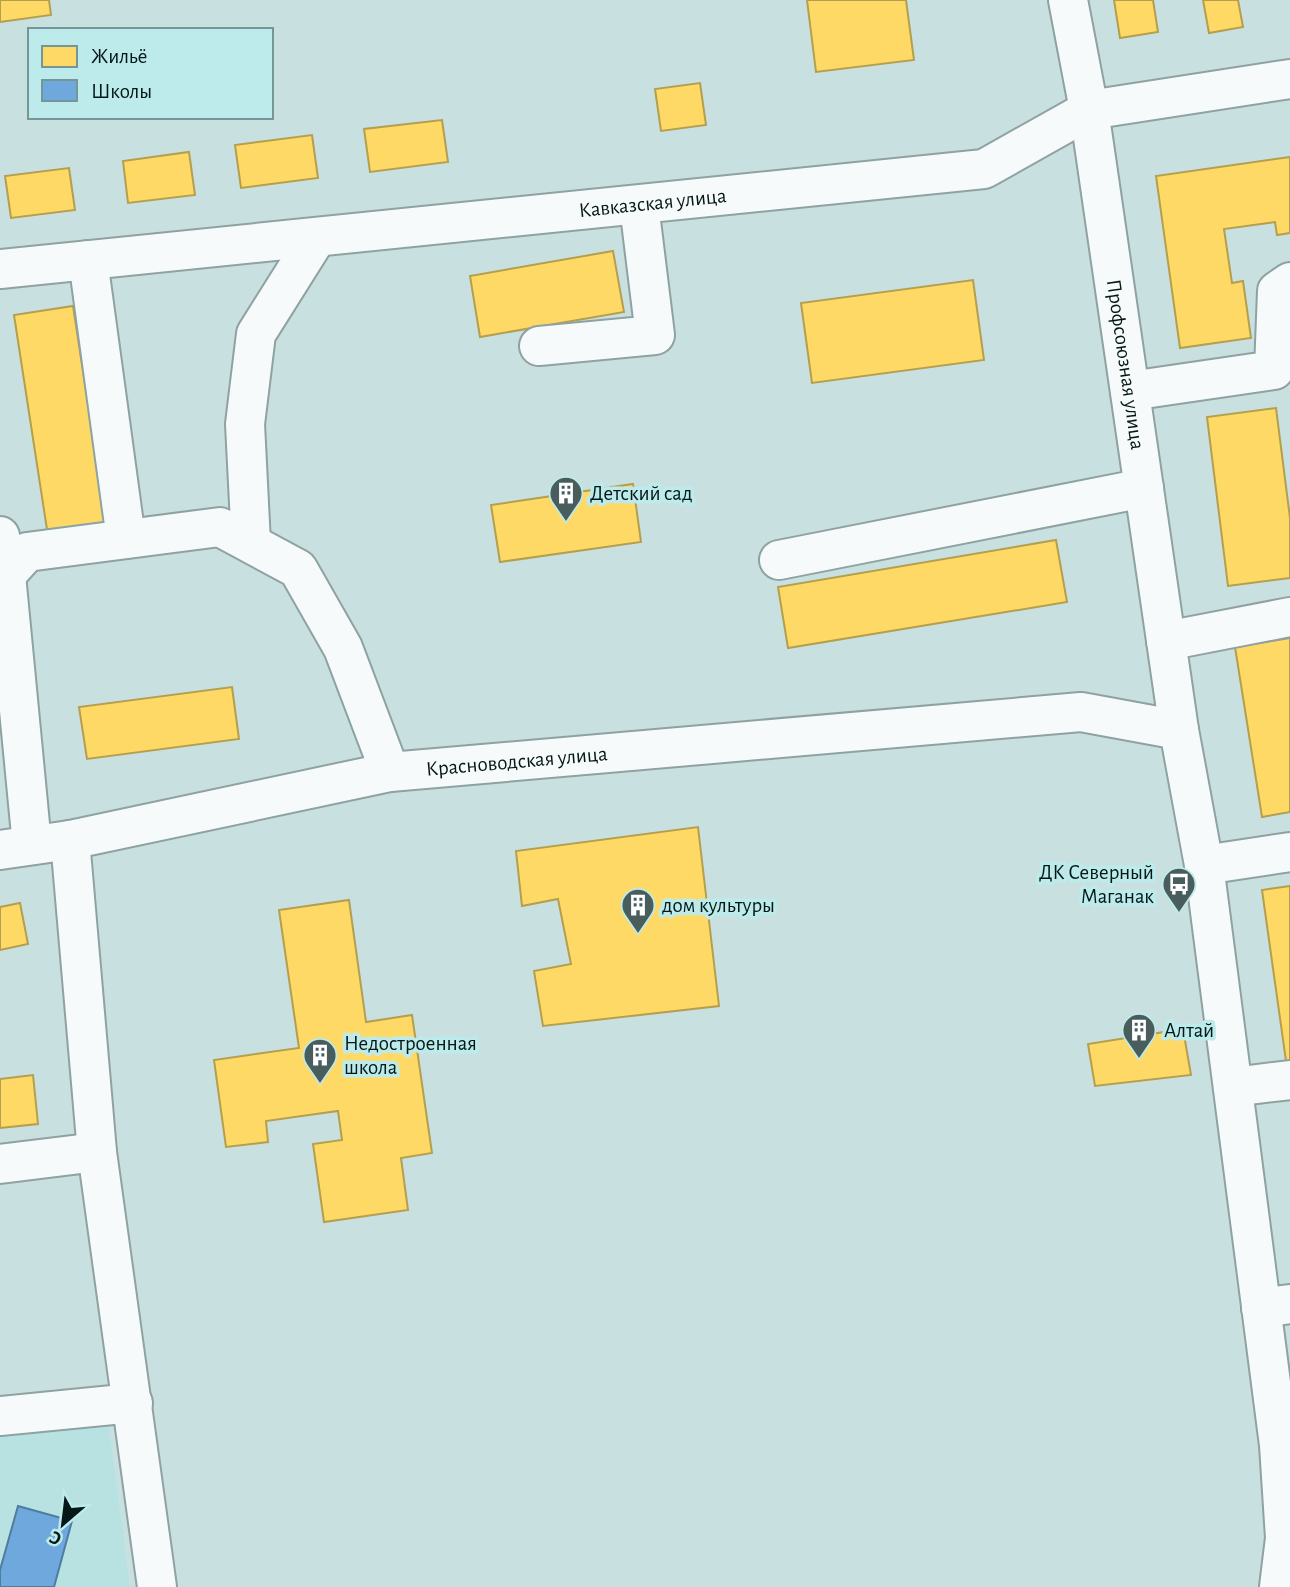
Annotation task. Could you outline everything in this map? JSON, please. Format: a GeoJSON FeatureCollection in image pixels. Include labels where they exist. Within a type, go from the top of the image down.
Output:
{"type":"FeatureCollection","features":[{"type":"Feature","properties":{"kind":"street","name":"Профсоюзная улица"},"geometry":{"type":"LineString","coordinates":[[1068,0],[1089,110],[1179,730],[1204,865],[1233,1087],[1276,1306],[1279,1445],[1287,1538],[1279,1587]]}},
{"type":"Feature","properties":{"kind":"street","name":"Кавказская улица"},"geometry":{"type":"LineString","coordinates":[[0,270],[984,169],[1089,110],[1290,79]]}},
{"type":"Feature","properties":{"kind":"street"},"geometry":{"type":"LineString","coordinates":[[538,346],[655,335],[639,205]]}},
{"type":"Feature","properties":{"kind":"street"},"geometry":{"type":"LineString","coordinates":[[251,543],[245,424],[256,334],[317,237]]}},
{"type":"Feature","properties":{"kind":"street"},"geometry":{"type":"LineString","coordinates":[[88,260],[127,539]]}},
{"type":"Feature","properties":{"kind":"street"},"geometry":{"type":"LineString","coordinates":[[1130,391],[1282,381],[1277,291],[1290,282]]}},
{"type":"Feature","properties":{"kind":"street"},"geometry":{"type":"LineString","coordinates":[[779,559],[1144,488]]}},
{"type":"Feature","properties":{"kind":"street"},"geometry":{"type":"LineString","coordinates":[[3,576],[27,552],[220,527],[298,569],[342,648],[390,772]]}},
{"type":"Feature","properties":{"kind":"street"},"geometry":{"type":"LineString","coordinates":[[0,536],[16,847]]}},
{"type":"Feature","properties":{"kind":"street"},"geometry":{"type":"LineString","coordinates":[[1166,641],[1290,617]]}},
{"type":"Feature","properties":{"kind":"street","name":"Красноводская улица"},"geometry":{"type":"LineString","coordinates":[[16,847],[70,840],[390,772],[1081,712],[1179,730]]}},
{"type":"Feature","properties":{"kind":"street"},"geometry":{"type":"LineString","coordinates":[[70,840],[97,1152],[157,1587]]}},
{"type":"Feature","properties":{"kind":"street"},"geometry":{"type":"LineString","coordinates":[[1204,865],[1290,852]]}},
{"type":"Feature","properties":{"kind":"street"},"geometry":{"type":"LineString","coordinates":[[1233,1087],[1290,1080]]}},
{"type":"Feature","properties":{"kind":"street"},"geometry":{"type":"LineString","coordinates":[[0,1164],[97,1152]]}},
{"type":"Feature","properties":{"kind":"street"},"geometry":{"type":"LineString","coordinates":[[0,1416],[133,1404]]}},
{"type":"Feature","properties":{"kind":"shaded area"},"geometry":{"type":"Polygon","coordinates":[[[108,1419],[130,1587],[0,1587],[0,1432],[108,1419]]]}},
{"type":"Feature","properties":{"kind":"building: Жильё"},"geometry":{"type":"Polygon","coordinates":[[[0,0],[49,0],[51,15],[0,22],[0,0]]]}},
{"type":"Feature","properties":{"kind":"building: Жильё"},"geometry":{"type":"Polygon","coordinates":[[[807,0],[906,0],[914,60],[816,72],[807,0]]]}},
{"type":"Feature","properties":{"kind":"building: Жильё"},"geometry":{"type":"Polygon","coordinates":[[[1114,0],[1153,0],[1158,32],[1120,38],[1114,0]]]}},
{"type":"Feature","properties":{"kind":"building: Жильё"},"geometry":{"type":"Polygon","coordinates":[[[1203,0],[1238,0],[1243,27],[1209,33],[1203,0]]]}},
{"type":"Feature","properties":{"kind":"building: Жильё"},"geometry":{"type":"Polygon","coordinates":[[[700,83],[706,125],[661,131],[655,89],[700,83]]]}},
{"type":"Feature","properties":{"kind":"building: Жильё"},"geometry":{"type":"Polygon","coordinates":[[[442,120],[448,162],[370,172],[364,129],[442,120]]]}},
{"type":"Feature","properties":{"kind":"building: Жильё"},"geometry":{"type":"Polygon","coordinates":[[[312,135],[318,178],[241,188],[235,145],[312,135]]]}},
{"type":"Feature","properties":{"kind":"building: Жильё"},"geometry":{"type":"Polygon","coordinates":[[[189,152],[195,195],[128,203],[123,161],[189,152]]]}},
{"type":"Feature","properties":{"kind":"building: Жильё"},"geometry":{"type":"Polygon","coordinates":[[[1290,157],[1290,233],[1277,235],[1275,222],[1224,229],[1232,283],[1243,281],[1251,338],[1180,348],[1156,176],[1290,157]]]}},
{"type":"Feature","properties":{"kind":"building: Жильё"},"geometry":{"type":"Polygon","coordinates":[[[69,168],[75,210],[11,218],[5,176],[69,168]]]}},
{"type":"Feature","properties":{"kind":"building: Жильё"},"geometry":{"type":"Polygon","coordinates":[[[613,251],[624,312],[480,337],[470,276],[613,251]]]}},
{"type":"Feature","properties":{"kind":"building: Жильё"},"geometry":{"type":"Polygon","coordinates":[[[973,280],[984,360],[812,383],[801,303],[973,280]]]}},
{"type":"Feature","properties":{"kind":"building: Жильё"},"geometry":{"type":"Polygon","coordinates":[[[73,306],[107,527],[48,536],[14,315],[73,306]]]}},
{"type":"Feature","properties":{"kind":"building: Жильё"},"geometry":{"type":"Polygon","coordinates":[[[1276,408],[1290,518],[1290,578],[1228,586],[1207,417],[1276,408]]]}},
{"type":"Feature","properties":{"kind":"building: Жильё","name":"Детский сад"},"geometry":{"type":"Polygon","coordinates":[[[633,484],[641,542],[500,562],[491,505],[633,484]]]}},
{"type":"Feature","properties":{"kind":"building: Жильё"},"geometry":{"type":"Polygon","coordinates":[[[1056,540],[1067,602],[788,648],[778,587],[1056,540]]]}},
{"type":"Feature","properties":{"kind":"building: Жильё"},"geometry":{"type":"Polygon","coordinates":[[[1290,638],[1290,812],[1262,817],[1235,647],[1290,638]]]}},
{"type":"Feature","properties":{"kind":"building: Жильё"},"geometry":{"type":"Polygon","coordinates":[[[232,687],[239,739],[87,759],[79,707],[232,687]]]}},
{"type":"Feature","properties":{"kind":"building: Жильё","name":"дом культуры"},"geometry":{"type":"Polygon","coordinates":[[[698,827],[719,1006],[543,1026],[534,971],[571,964],[558,899],[522,906],[516,851],[698,827]]]}},
{"type":"Feature","properties":{"kind":"building: Жильё"},"geometry":{"type":"Polygon","coordinates":[[[1290,886],[1290,1061],[1286,1061],[1262,890],[1290,886]]]}},
{"type":"Feature","properties":{"kind":"building: Жильё","name":"Недостроенная школа"},"geometry":{"type":"Polygon","coordinates":[[[349,900],[366,1022],[412,1015],[432,1153],[401,1158],[408,1210],[324,1222],[313,1144],[342,1140],[338,1111],[266,1121],[268,1142],[226,1147],[214,1060],[299,1048],[279,910],[349,900]]]}},
{"type":"Feature","properties":{"kind":"building: Жильё"},"geometry":{"type":"Polygon","coordinates":[[[20,903],[28,944],[0,950],[0,907],[20,903]]]}},
{"type":"Feature","properties":{"kind":"building: Жильё","name":"Алтай"},"geometry":{"type":"Polygon","coordinates":[[[1183,1029],[1191,1075],[1095,1086],[1088,1044],[1183,1029]]]}},
{"type":"Feature","properties":{"kind":"building: Жильё"},"geometry":{"type":"Polygon","coordinates":[[[33,1075],[38,1124],[0,1128],[0,1079],[33,1075]]]}},
{"type":"Feature","properties":{"kind":"building: Школы"},"geometry":{"type":"Polygon","coordinates":[[[18,1506],[72,1521],[54,1587],[0,1587],[0,1570],[18,1506]]]}},
{"type":"Feature","properties":{"kind":"place","name":"Детский сад"},"geometry":{"type":"Point","coordinates":[566,523]}},
{"type":"Feature","properties":{"kind":"place","name":"ДК Северный Маганак"},"geometry":{"type":"Point","coordinates":[1179,914]}},
{"type":"Feature","properties":{"kind":"place","name":"дом культуры"},"geometry":{"type":"Point","coordinates":[638,935]}},
{"type":"Feature","properties":{"kind":"place","name":"Алтай"},"geometry":{"type":"Point","coordinates":[1139,1060]}},
{"type":"Feature","properties":{"kind":"place","name":"Недостроенная школа"},"geometry":{"type":"Point","coordinates":[320,1085]}}]}
